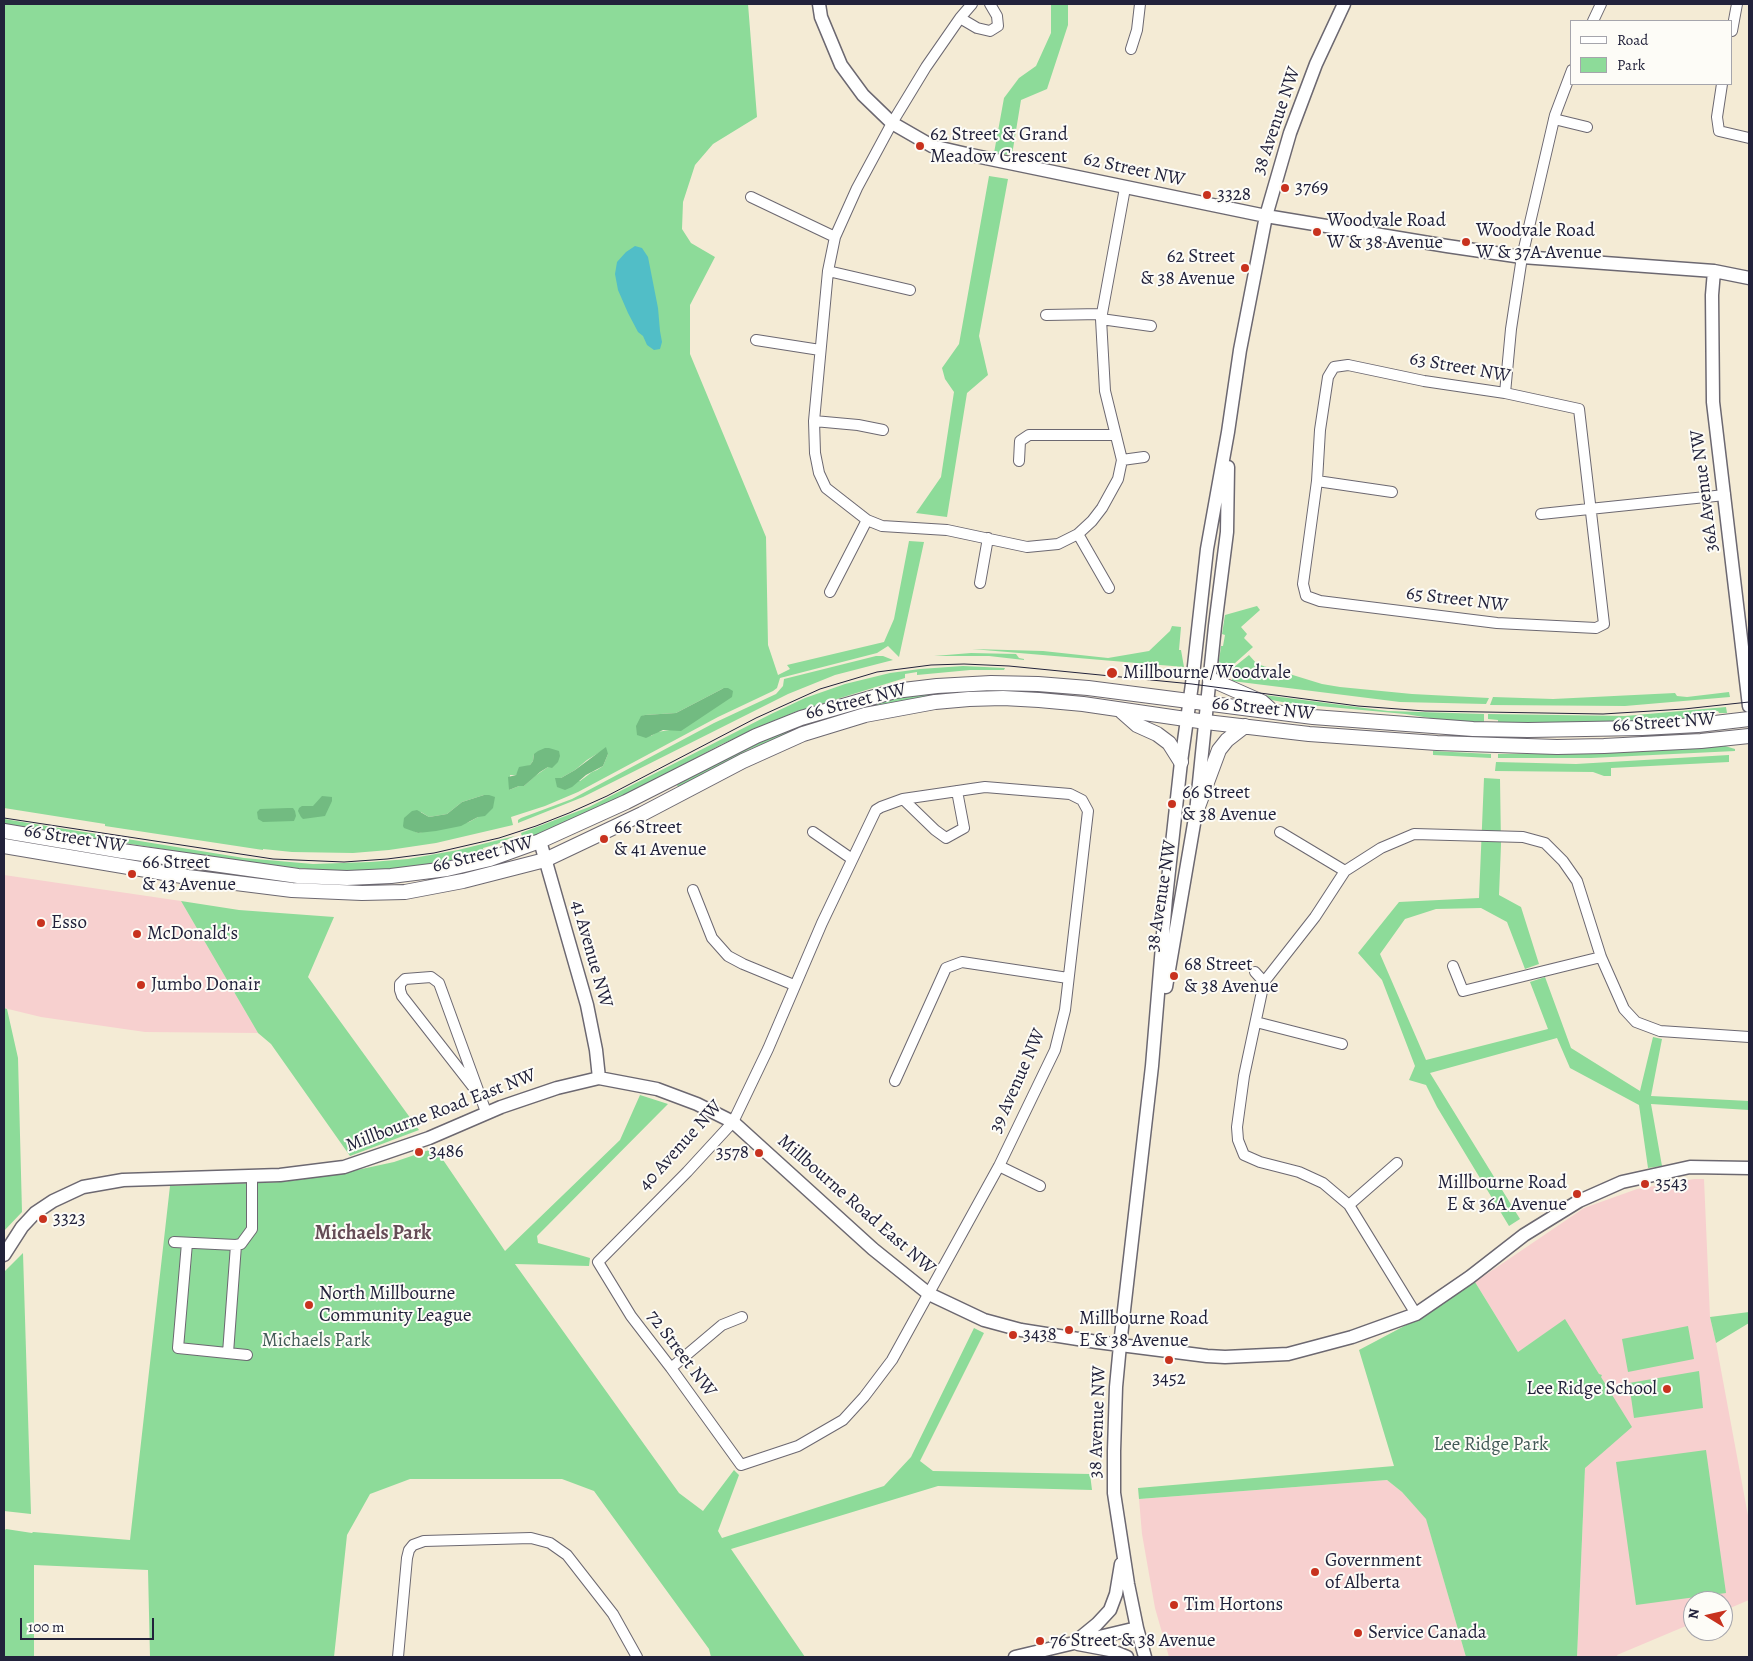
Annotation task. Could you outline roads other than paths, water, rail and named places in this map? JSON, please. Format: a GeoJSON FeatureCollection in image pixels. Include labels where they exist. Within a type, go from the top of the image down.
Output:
{"type":"FeatureCollection","features":[{"type":"Feature","properties":{"kind":"main road"},"geometry":{"type":"LineString","coordinates":[[1210,679],[1262,702],[1274,712]]}},
{"type":"Feature","properties":{"kind":"main road","name":"66 Street NW"},"geometry":{"type":"LineString","coordinates":[[4,832],[114,850],[298,876],[347,878],[391,876],[447,868],[490,859],[540,841],[635,798],[756,736],[801,718],[895,691],[960,685],[1038,684],[1313,717],[1405,726],[1520,730],[1642,728],[1749,719]]}},
{"type":"Feature","properties":{"kind":"main road","name":"66 Street NW"},"geometry":{"type":"LineString","coordinates":[[4,846],[188,877],[292,890],[362,893],[405,892],[438,886],[545,860],[803,734],[865,715],[935,702],[969,698],[1040,700],[1309,734],[1388,740],[1557,747],[1702,741],[1749,736]]}},
{"type":"Feature","properties":{"kind":"main road"},"geometry":{"type":"LineString","coordinates":[[1120,710],[1137,725],[1157,734],[1169,743],[1181,762]]}},
{"type":"Feature","properties":{"kind":"main road"},"geometry":{"type":"LineString","coordinates":[[1196,812],[1222,747],[1227,740],[1245,726]]}},
{"type":"Feature","properties":{"kind":"street","name":"62 Street NW"},"geometry":{"type":"LineString","coordinates":[[819,4],[821,18],[841,65],[863,95],[892,122],[932,146],[970,156],[1266,216],[1522,257],[1714,271],[1749,278]]}},
{"type":"Feature","properties":{"kind":"street"},"geometry":{"type":"LineString","coordinates":[[972,4],[960,18],[892,122],[857,188],[835,237],[828,271],[814,421],[815,453],[819,473],[826,488],[867,520],[882,526],[947,530],[1027,547],[1058,544],[1078,534],[1092,521],[1102,508],[1118,479],[1122,460],[1105,391],[1101,317],[1125,188]]}},
{"type":"Feature","properties":{"kind":"street"},"geometry":{"type":"LineString","coordinates":[[960,18],[977,28],[990,31],[998,26],[997,16],[990,4]]}},
{"type":"Feature","properties":{"kind":"street"},"geometry":{"type":"LineString","coordinates":[[1130,49],[1137,30],[1140,4]]}},
{"type":"Feature","properties":{"kind":"street","name":"38 Avenue NW"},"geometry":{"type":"LineString","coordinates":[[1145,1657],[1137,1628],[1123,1555],[1114,1494],[1114,1451],[1120,1345],[1152,1066],[1166,898],[1186,719],[1207,549],[1242,340],[1266,216],[1290,133],[1316,64],[1343,4]]}},
{"type":"Feature","properties":{"kind":"street"},"geometry":{"type":"LineString","coordinates":[[1593,20],[1601,4]]}},
{"type":"Feature","properties":{"kind":"street"},"geometry":{"type":"LineString","coordinates":[[1733,26],[1737,4]]}},
{"type":"Feature","properties":{"kind":"street"},"geometry":{"type":"LineString","coordinates":[[1505,393],[1511,329],[1522,257],[1554,119],[1570,75]]}},
{"type":"Feature","properties":{"kind":"street"},"geometry":{"type":"LineString","coordinates":[[1722,85],[1717,117],[1719,131],[1749,138]]}},
{"type":"Feature","properties":{"kind":"street"},"geometry":{"type":"LineString","coordinates":[[1554,119],[1588,126]]}},
{"type":"Feature","properties":{"kind":"street"},"geometry":{"type":"LineString","coordinates":[[751,197],[835,237]]}},
{"type":"Feature","properties":{"kind":"street"},"geometry":{"type":"LineString","coordinates":[[828,271],[910,290]]}},
{"type":"Feature","properties":{"kind":"street","name":"36A Avenue NW"},"geometry":{"type":"LineString","coordinates":[[1714,271],[1712,312],[1713,402],[1749,706]]}},
{"type":"Feature","properties":{"kind":"street"},"geometry":{"type":"LineString","coordinates":[[1046,315],[1101,317],[1151,326]]}},
{"type":"Feature","properties":{"kind":"street"},"geometry":{"type":"LineString","coordinates":[[756,340],[820,350]]}},
{"type":"Feature","properties":{"kind":"street","name":"63 Street NW"},"geometry":{"type":"LineString","coordinates":[[1317,481],[1320,430],[1328,378],[1334,367],[1348,365],[1424,382],[1505,393],[1579,408],[1591,509]]}},
{"type":"Feature","properties":{"kind":"street"},"geometry":{"type":"LineString","coordinates":[[814,421],[858,425],[884,430]]}},
{"type":"Feature","properties":{"kind":"street","name":"38 Avenue NW"},"geometry":{"type":"LineString","coordinates":[[1152,1066],[1196,812],[1227,532],[1228,432]]}},
{"type":"Feature","properties":{"kind":"street"},"geometry":{"type":"LineString","coordinates":[[1019,461],[1020,441],[1029,435],[1116,435]]}},
{"type":"Feature","properties":{"kind":"street"},"geometry":{"type":"LineString","coordinates":[[1122,460],[1144,457]]}},
{"type":"Feature","properties":{"kind":"street"},"geometry":{"type":"LineString","coordinates":[[1317,481],[1392,492]]}},
{"type":"Feature","properties":{"kind":"street","name":"65 Street NW"},"geometry":{"type":"LineString","coordinates":[[1317,481],[1303,584],[1306,596],[1320,601],[1498,624],[1596,628],[1604,624],[1591,509]]}},
{"type":"Feature","properties":{"kind":"street"},"geometry":{"type":"LineString","coordinates":[[1541,514],[1724,495]]}},
{"type":"Feature","properties":{"kind":"street"},"geometry":{"type":"LineString","coordinates":[[830,592],[867,520]]}},
{"type":"Feature","properties":{"kind":"street"},"geometry":{"type":"LineString","coordinates":[[1078,534],[1109,588]]}},
{"type":"Feature","properties":{"kind":"street"},"geometry":{"type":"LineString","coordinates":[[980,583],[988,538]]}},
{"type":"Feature","properties":{"kind":"street","name":"40 Avenue NW"},"geometry":{"type":"LineString","coordinates":[[598,1262],[687,1172],[733,1122],[768,1049],[794,985],[852,859],[873,815],[881,807],[903,799],[985,787],[1070,794],[1082,800]]}},
{"type":"Feature","properties":{"kind":"street"},"geometry":{"type":"LineString","coordinates":[[903,799],[946,838],[964,828],[957,791]]}},
{"type":"Feature","properties":{"kind":"street","name":"39 Avenue NW"},"geometry":{"type":"LineString","coordinates":[[741,1464],[798,1446],[843,1420],[864,1397],[892,1360],[1000,1166],[1055,1050],[1065,1010],[1088,811],[1082,800]]}},
{"type":"Feature","properties":{"kind":"street"},"geometry":{"type":"LineString","coordinates":[[813,832],[852,859]]}},
{"type":"Feature","properties":{"kind":"street"},"geometry":{"type":"LineString","coordinates":[[1280,832],[1344,872]]}},
{"type":"Feature","properties":{"kind":"street"},"geometry":{"type":"LineString","coordinates":[[1416,1314],[1349,1205],[1323,1183],[1299,1172],[1260,1162],[1244,1155],[1238,1140],[1237,1127],[1244,1076],[1264,982],[1315,917],[1344,872],[1381,848],[1414,834],[1523,837],[1545,843],[1563,861],[1577,880],[1601,957],[1624,1009],[1636,1022],[1648,1028],[1670,1032],[1749,1037]]}},
{"type":"Feature","properties":{"kind":"street","name":"41 Avenue NW"},"geometry":{"type":"LineString","coordinates":[[540,841],[587,1005],[596,1050],[599,1078]]}},
{"type":"Feature","properties":{"kind":"street"},"geometry":{"type":"LineString","coordinates":[[692,890],[712,938],[728,956],[794,985]]}},
{"type":"Feature","properties":{"kind":"street"},"geometry":{"type":"LineString","coordinates":[[1453,966],[1462,990],[1601,957]]}},
{"type":"Feature","properties":{"kind":"street"},"geometry":{"type":"LineString","coordinates":[[895,1081],[946,968],[962,962],[1068,978]]}},
{"type":"Feature","properties":{"kind":"street"},"geometry":{"type":"LineString","coordinates":[[1255,972],[1264,982]]}},
{"type":"Feature","properties":{"kind":"street"},"geometry":{"type":"LineString","coordinates":[[477,1092],[402,996],[400,984],[405,979],[431,976],[439,983],[477,1092],[486,1112]]}},
{"type":"Feature","properties":{"kind":"street"},"geometry":{"type":"LineString","coordinates":[[1256,1022],[1342,1044]]}},
{"type":"Feature","properties":{"kind":"street","name":"Millbourne Road East NW"},"geometry":{"type":"LineString","coordinates":[[4,1252],[35,1212],[83,1187],[123,1180],[280,1175],[344,1167],[429,1138],[486,1112],[557,1088],[599,1078],[657,1089],[697,1104],[733,1122],[873,1249],[930,1294],[984,1320],[1022,1330],[1206,1356],[1288,1354],[1352,1337],[1416,1314],[1524,1235],[1579,1201],[1622,1182],[1690,1167],[1749,1168]]}},
{"type":"Feature","properties":{"kind":"street"},"geometry":{"type":"LineString","coordinates":[[1349,1205],[1397,1163]]}},
{"type":"Feature","properties":{"kind":"street"},"geometry":{"type":"LineString","coordinates":[[1000,1166],[1040,1186]]}},
{"type":"Feature","properties":{"kind":"street"},"geometry":{"type":"LineString","coordinates":[[174,1242],[241,1244],[252,1229],[252,1176]]}},
{"type":"Feature","properties":{"kind":"street"},"geometry":{"type":"LineString","coordinates":[[187,1243],[178,1348],[247,1355]]}},
{"type":"Feature","properties":{"kind":"street"},"geometry":{"type":"LineString","coordinates":[[228,1353],[236,1245]]}},
{"type":"Feature","properties":{"kind":"street","name":"72 Street NW"},"geometry":{"type":"LineString","coordinates":[[598,1262],[631,1316],[741,1464]]}},
{"type":"Feature","properties":{"kind":"street"},"geometry":{"type":"LineString","coordinates":[[671,1368],[722,1325],[742,1317]]}},
{"type":"Feature","properties":{"kind":"street"},"geometry":{"type":"LineString","coordinates":[[398,1657],[407,1558],[413,1546],[424,1541],[531,1538],[550,1543],[567,1555],[613,1614],[637,1657]]}},
{"type":"Feature","properties":{"kind":"street"},"geometry":{"type":"LineString","coordinates":[[1074,1643],[1097,1624],[1110,1610],[1116,1594],[1123,1555]]}},
{"type":"Feature","properties":{"kind":"street"},"geometry":{"type":"LineString","coordinates":[[1015,1657],[1137,1628]]}},
{"type":"Feature","properties":{"kind":"street"},"geometry":{"type":"LineString","coordinates":[[1074,1643],[1110,1650],[1127,1657]]}},
{"type":"Feature","properties":{"kind":"water"},"geometry":{"type":"Polygon","coordinates":[[[635,246],[642,248],[648,257],[658,308],[662,342],[660,349],[654,350],[647,345],[643,336],[638,332],[618,290],[615,274],[617,262],[635,246]]]}},
{"type":"Feature","properties":{"kind":"tram line"},"geometry":{"type":"LineString","coordinates":[[4,818],[273,859],[344,862],[434,853],[499,838],[569,813],[607,796],[756,718],[820,689],[877,672],[931,665],[1009,666],[1192,684],[1358,706],[1425,711],[1603,714],[1684,709],[1749,702]]}},
{"type":"Feature","properties":{"kind":"place","name":"62 Street & Grand Meadow Crescent"},"geometry":{"type":"Point","coordinates":[920,146]}},
{"type":"Feature","properties":{"kind":"place","name":"3769"},"geometry":{"type":"Point","coordinates":[1285,188]}},
{"type":"Feature","properties":{"kind":"place","name":"3328"},"geometry":{"type":"Point","coordinates":[1207,195]}},
{"type":"Feature","properties":{"kind":"place","name":"Woodvale Road W & 38 Avenue"},"geometry":{"type":"Point","coordinates":[1317,232]}},
{"type":"Feature","properties":{"kind":"place","name":"Woodvale Road W & 37A Avenue"},"geometry":{"type":"Point","coordinates":[1466,242]}},
{"type":"Feature","properties":{"kind":"place","name":"62 Street & 38 Avenue"},"geometry":{"type":"Point","coordinates":[1245,268]}},
{"type":"Feature","properties":{"kind":"place","name":"Millbourne/Woodvale"},"geometry":{"type":"Point","coordinates":[1112,673]}},
{"type":"Feature","properties":{"kind":"place","name":"66 Street & 38 Avenue"},"geometry":{"type":"Point","coordinates":[1172,804]}},
{"type":"Feature","properties":{"kind":"place","name":"66 Street & 41 Avenue"},"geometry":{"type":"Point","coordinates":[604,839]}},
{"type":"Feature","properties":{"kind":"place","name":"66 Street & 43 Avenue"},"geometry":{"type":"Point","coordinates":[132,874]}},
{"type":"Feature","properties":{"kind":"place","name":"Esso"},"geometry":{"type":"Point","coordinates":[41,923]}},
{"type":"Feature","properties":{"kind":"place","name":"McDonald's"},"geometry":{"type":"Point","coordinates":[137,934]}},
{"type":"Feature","properties":{"kind":"place","name":"68 Street & 38 Avenue"},"geometry":{"type":"Point","coordinates":[1174,976]}},
{"type":"Feature","properties":{"kind":"place","name":"Jumbo Donair"},"geometry":{"type":"Point","coordinates":[141,985]}},
{"type":"Feature","properties":{"kind":"place","name":"3486"},"geometry":{"type":"Point","coordinates":[419,1152]}},
{"type":"Feature","properties":{"kind":"place","name":"3578"},"geometry":{"type":"Point","coordinates":[759,1153]}},
{"type":"Feature","properties":{"kind":"place","name":"3543"},"geometry":{"type":"Point","coordinates":[1645,1184]}},
{"type":"Feature","properties":{"kind":"place","name":"Millbourne Road E & 36A Avenue"},"geometry":{"type":"Point","coordinates":[1577,1194]}},
{"type":"Feature","properties":{"kind":"place","name":"3323"},"geometry":{"type":"Point","coordinates":[43,1219]}},
{"type":"Feature","properties":{"kind":"place","name":"North Millbourne Community League"},"geometry":{"type":"Point","coordinates":[309,1305]}},
{"type":"Feature","properties":{"kind":"place","name":"Millbourne Road E & 38 Avenue"},"geometry":{"type":"Point","coordinates":[1069,1330]}},
{"type":"Feature","properties":{"kind":"place","name":"3438"},"geometry":{"type":"Point","coordinates":[1013,1335]}},
{"type":"Feature","properties":{"kind":"place","name":"3452"},"geometry":{"type":"Point","coordinates":[1169,1360]}},
{"type":"Feature","properties":{"kind":"place","name":"Lee Ridge School"},"geometry":{"type":"Point","coordinates":[1667,1389]}},
{"type":"Feature","properties":{"kind":"place","name":"Government of Alberta"},"geometry":{"type":"Point","coordinates":[1315,1572]}},
{"type":"Feature","properties":{"kind":"place","name":"Tim Hortons"},"geometry":{"type":"Point","coordinates":[1174,1605]}},
{"type":"Feature","properties":{"kind":"place","name":"Service Canada"},"geometry":{"type":"Point","coordinates":[1358,1633]}},
{"type":"Feature","properties":{"kind":"place","name":"76 Street & 38 Avenue"},"geometry":{"type":"Point","coordinates":[1040,1641]}},
{"type":"Feature","properties":{"kind":"district","name":"Michaels Park"},"geometry":{"type":"Point","coordinates":[373,1234]}},
{"type":"Feature","properties":{"kind":"park label","name":"Lee Ridge Park"},"geometry":{"type":"Point","coordinates":[1491,1445]}}]}
